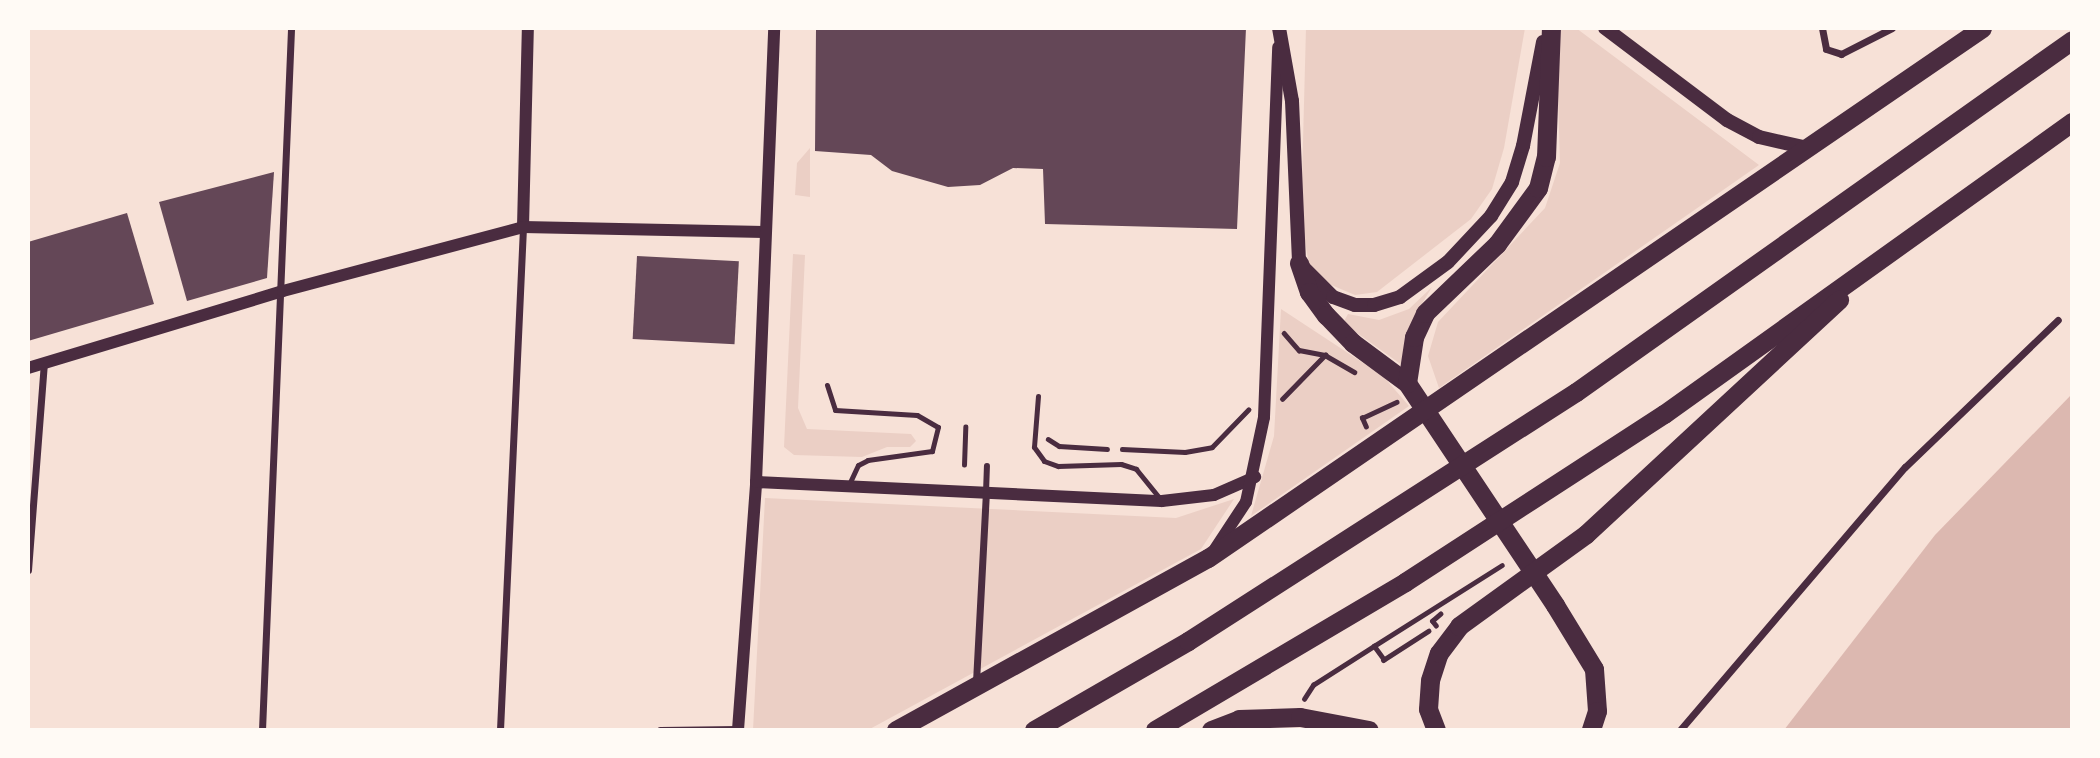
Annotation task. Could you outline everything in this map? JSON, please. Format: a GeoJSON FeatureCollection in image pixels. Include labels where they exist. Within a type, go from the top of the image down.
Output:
{"type":"FeatureCollection","features":[{"type":"Feature","properties":{"kind":"highway"},"geometry":{"type":"LineString","coordinates":[[1404,395],[1414,337],[1425,313],[1497,244],[1538,188],[1546,157],[1549,28]]}},
{"type":"Feature","properties":{"kind":"highway"},"geometry":{"type":"LineString","coordinates":[[897,730],[1209,558],[1977,29]]}},
{"type":"Feature","properties":{"kind":"highway"},"geometry":{"type":"LineString","coordinates":[[1034,730],[1188,641],[1576,392],[2072,40]]}},
{"type":"Feature","properties":{"kind":"highway"},"geometry":{"type":"LineString","coordinates":[[1156,730],[1405,582],[1664,414],[2072,122]]}},
{"type":"Feature","properties":{"kind":"highway"},"geometry":{"type":"LineString","coordinates":[[1299,263],[1309,292],[1326,315],[1404,395],[1555,605],[1594,669],[1597,712],[1591,730]]}},
{"type":"Feature","properties":{"kind":"highway"},"geometry":{"type":"LineString","coordinates":[[1436,730],[1428,709],[1430,680],[1439,653],[1459,626],[1586,534],[1874,265]]}},
{"type":"Feature","properties":{"kind":"highway"},"geometry":{"type":"LineString","coordinates":[[1211,730],[1239,719],[1300,717],[1369,730]]}},
{"type":"Feature","properties":{"kind":"main road"},"geometry":{"type":"LineString","coordinates":[[1279,34],[1292,101],[1299,263],[1333,297],[1354,305],[1374,305],[1400,297],[1448,262],[1491,216],[1512,182],[1549,28]]}},
{"type":"Feature","properties":{"kind":"main road"},"geometry":{"type":"LineString","coordinates":[[1605,28],[1727,120],[1759,137],[1807,148]]}},
{"type":"Feature","properties":{"kind":"street"},"geometry":{"type":"LineString","coordinates":[[261,730],[283,291],[291,28]]}},
{"type":"Feature","properties":{"kind":"street"},"geometry":{"type":"LineString","coordinates":[[500,730],[523,227],[528,28]]}},
{"type":"Feature","properties":{"kind":"street"},"geometry":{"type":"LineString","coordinates":[[660,730],[738,729],[756,482],[774,28]]}},
{"type":"Feature","properties":{"kind":"street"},"geometry":{"type":"LineString","coordinates":[[1822,28],[1821,39],[1826,50],[1841,54],[1892,28]]}},
{"type":"Feature","properties":{"kind":"street"},"geometry":{"type":"LineString","coordinates":[[1209,558],[1247,502],[1255,477],[1264,417],[1279,34]]}},
{"type":"Feature","properties":{"kind":"street"},"geometry":{"type":"LineString","coordinates":[[28,368],[283,291],[523,227],[764,232]]}},
{"type":"Feature","properties":{"kind":"street"},"geometry":{"type":"LineString","coordinates":[[1680,730],[1905,467],[2058,320]]}},
{"type":"Feature","properties":{"kind":"street"},"geometry":{"type":"LineString","coordinates":[[28,570],[44,363]]}},
{"type":"Feature","properties":{"kind":"street"},"geometry":{"type":"LineString","coordinates":[[975,687],[987,466]]}},
{"type":"Feature","properties":{"kind":"street"},"geometry":{"type":"LineString","coordinates":[[756,482],[1162,501],[1214,495],[1255,477]]}},
{"type":"Feature","properties":{"kind":"lane"},"geometry":{"type":"LineString","coordinates":[[827,385],[835,410],[917,415],[938,427],[932,451],[868,460],[858,465],[847,487]]}},
{"type":"Feature","properties":{"kind":"lane"},"geometry":{"type":"LineString","coordinates":[[1038,396],[1034,447],[1044,461],[1058,466],[1128,466],[1145,478],[1162,501]]}},
{"type":"Feature","properties":{"kind":"path"},"geometry":{"type":"LineString","coordinates":[[1268,313],[1299,350],[1325,355],[1361,376]]}},
{"type":"Feature","properties":{"kind":"path"},"geometry":{"type":"LineString","coordinates":[[1264,417],[1325,355]]}},
{"type":"Feature","properties":{"kind":"path"},"geometry":{"type":"LineString","coordinates":[[1035,430],[1059,446],[1185,452],[1212,446],[1265,388]]}},
{"type":"Feature","properties":{"kind":"path"},"geometry":{"type":"LineString","coordinates":[[1362,418],[1404,395]]}},
{"type":"Feature","properties":{"kind":"path"},"geometry":{"type":"LineString","coordinates":[[964,465],[965,427]]}},
{"type":"Feature","properties":{"kind":"path"},"geometry":{"type":"LineString","coordinates":[[1374,646],[1384,660],[1434,627]]}},
{"type":"Feature","properties":{"kind":"path"},"geometry":{"type":"LineString","coordinates":[[1300,717],[1313,685],[1388,637]]}},
{"type":"Feature","properties":{"kind":"shaded area"},"geometry":{"type":"Polygon","coordinates":[[[1306,28],[1525,28],[1504,148],[1492,189],[1471,219],[1377,292],[1355,295],[1329,284],[1309,265],[1301,217],[1306,28]]]}},
{"type":"Feature","properties":{"kind":"shaded area"},"geometry":{"type":"Polygon","coordinates":[[[1556,28],[1576,28],[1759,165],[1439,388],[1428,356],[1438,322],[1545,208],[1560,163],[1556,28]]]}},
{"type":"Feature","properties":{"kind":"shaded area"},"geometry":{"type":"Polygon","coordinates":[[[810,148],[810,197],[795,195],[797,163],[810,148]]]}},
{"type":"Feature","properties":{"kind":"shaded area"},"geometry":{"type":"Polygon","coordinates":[[[793,254],[805,255],[798,408],[807,429],[911,434],[916,441],[910,447],[887,447],[862,457],[794,455],[784,447],[793,254]]]}},
{"type":"Feature","properties":{"kind":"shaded area"},"geometry":{"type":"Polygon","coordinates":[[[1432,287],[1420,307],[1402,365],[1343,323],[1348,314],[1379,320],[1409,309],[1432,287]]]}},
{"type":"Feature","properties":{"kind":"shaded area"},"geometry":{"type":"Polygon","coordinates":[[[1281,309],[1383,376],[1409,406],[1251,516],[1274,436],[1281,309]]]}},
{"type":"Feature","properties":{"kind":"shaded area"},"geometry":{"type":"Polygon","coordinates":[[[2072,394],[2072,730],[1784,730],[1935,535],[2072,394]]]}},
{"type":"Feature","properties":{"kind":"shaded area"},"geometry":{"type":"Polygon","coordinates":[[[765,498],[1176,518],[1234,499],[1201,549],[868,730],[753,730],[765,498]]]}},
{"type":"Feature","properties":{"kind":"building"},"geometry":{"type":"Polygon","coordinates":[[[816,28],[1246,28],[1237,229],[1045,224],[1043,169],[1013,168],[980,185],[948,187],[892,171],[871,155],[815,151],[816,28]]]}},
{"type":"Feature","properties":{"kind":"building"},"geometry":{"type":"Polygon","coordinates":[[[274,172],[267,278],[187,301],[159,202],[274,172]]]}},
{"type":"Feature","properties":{"kind":"building"},"geometry":{"type":"Polygon","coordinates":[[[127,213],[154,304],[28,341],[28,242],[127,213]]]}},
{"type":"Feature","properties":{"kind":"building"},"geometry":{"type":"Polygon","coordinates":[[[637,256],[739,261],[735,344],[633,339],[637,256]]]}}]}
